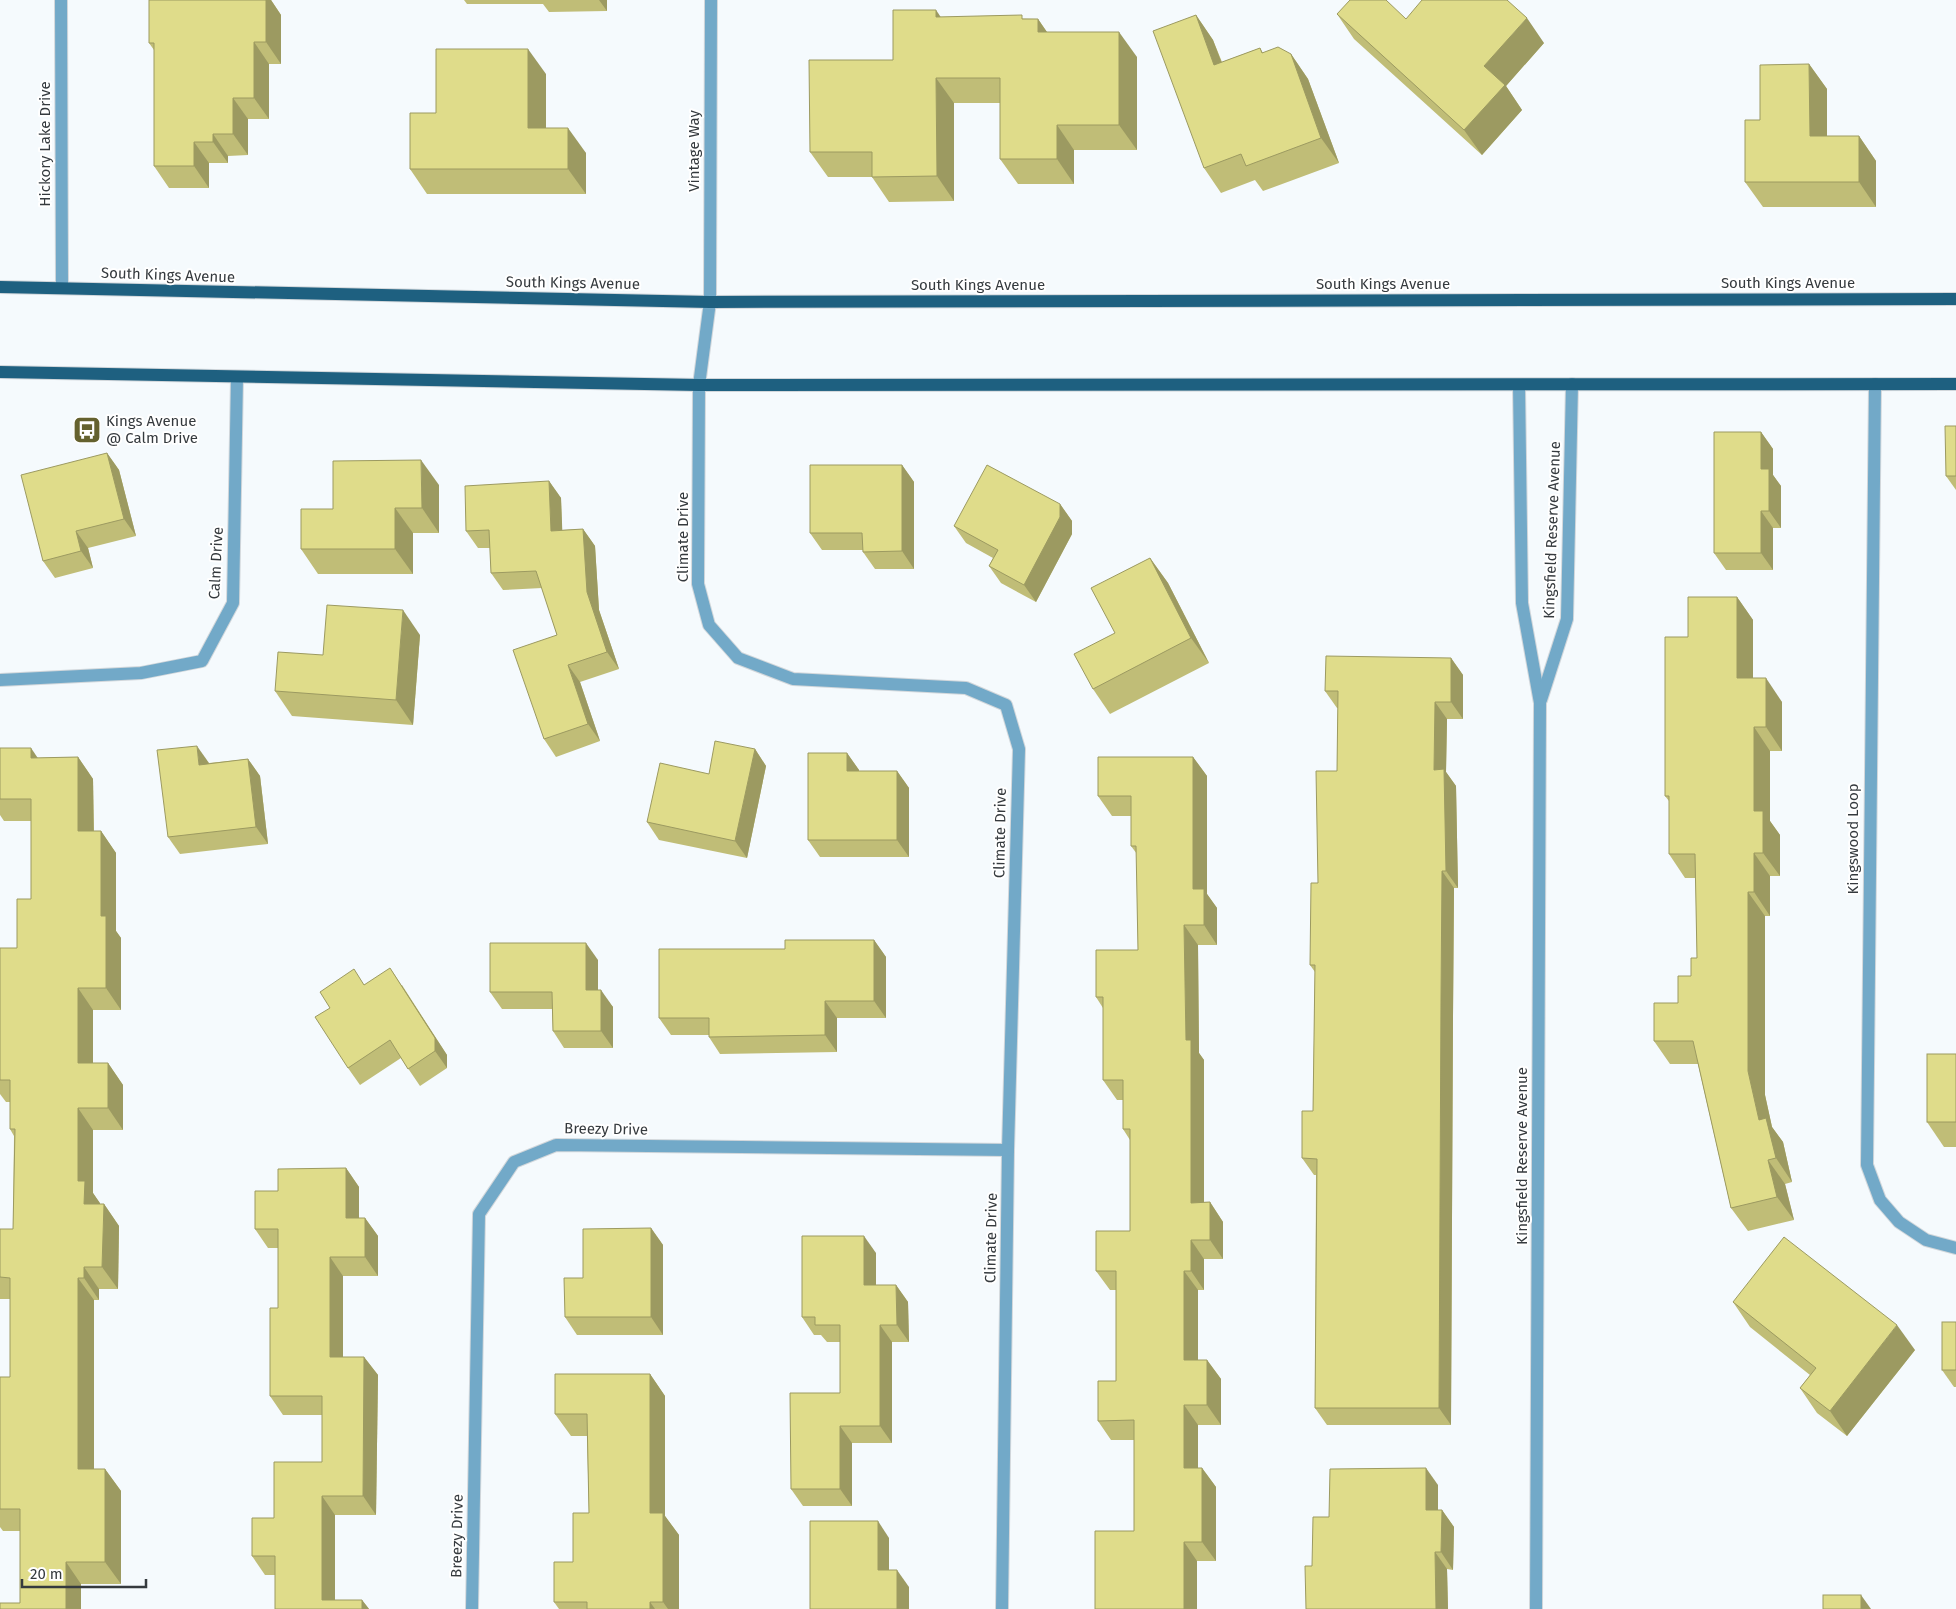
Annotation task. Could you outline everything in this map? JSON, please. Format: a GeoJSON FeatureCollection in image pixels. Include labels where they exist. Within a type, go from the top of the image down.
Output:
{"type":"FeatureCollection","features":[{"type":"Feature","properties":{"kind":"main road","name":"South Kings Avenue"},"geometry":{"type":"LineString","coordinates":[[0,287],[710,302],[1956,299]]}},
{"type":"Feature","properties":{"kind":"main road"},"geometry":{"type":"LineString","coordinates":[[0,372],[699,385],[1956,384]]}},
{"type":"Feature","properties":{"kind":"street","name":"Hickory Lake Drive"},"geometry":{"type":"LineString","coordinates":[[61,0],[62,288]]}},
{"type":"Feature","properties":{"kind":"street","name":"Vintage Way"},"geometry":{"type":"LineString","coordinates":[[710,302],[711,0]]}},
{"type":"Feature","properties":{"kind":"street","name":"Climate Drive"},"geometry":{"type":"LineString","coordinates":[[710,302],[699,385],[698,584],[709,625],[738,658],[793,679],[966,688],[1006,705],[1019,749],[1008,1150],[1002,1609]]}},
{"type":"Feature","properties":{"kind":"street","name":"Calm Drive"},"geometry":{"type":"LineString","coordinates":[[0,680],[140,673],[202,661],[233,603],[237,377]]}},
{"type":"Feature","properties":{"kind":"street","name":"Kingsfield Reserve Avenue"},"geometry":{"type":"LineString","coordinates":[[1540,703],[1567,619],[1572,384]]}},
{"type":"Feature","properties":{"kind":"street","name":"Kingswood Loop"},"geometry":{"type":"LineString","coordinates":[[1876,384],[1867,1165],[1880,1200],[1899,1222],[1926,1240],[1956,1248]]}},
{"type":"Feature","properties":{"kind":"street","name":"Kingsfield Reserve Avenue"},"geometry":{"type":"LineString","coordinates":[[1519,385],[1522,603],[1540,703],[1536,1609]]}},
{"type":"Feature","properties":{"kind":"street","name":"Breezy Drive"},"geometry":{"type":"LineString","coordinates":[[472,1609],[479,1214],[514,1162],[556,1145],[1008,1150]]}},
{"type":"Feature","properties":{"kind":"building"},"geometry":{"type":"Polygon","coordinates":[[[149,0],[266,0],[266,42],[254,42],[254,98],[233,98],[233,134],[213,134],[213,142],[194,142],[194,166],[154,166],[154,43],[149,43],[149,0]]]}},
{"type":"Feature","properties":{"kind":"building"},"geometry":{"type":"Polygon","coordinates":[[[1350,0],[1386,0],[1406,19],[1422,0],[1507,0],[1527,18],[1484,66],[1505,85],[1464,130],[1337,14],[1350,0]]]}},
{"type":"Feature","properties":{"kind":"building"},"geometry":{"type":"Polygon","coordinates":[[[893,10],[936,10],[936,17],[1022,15],[1022,19],[1038,19],[1038,32],[1119,32],[1119,125],[1057,125],[1057,159],[1000,159],[1000,78],[936,78],[937,176],[872,177],[872,152],[810,152],[809,60],[893,60],[893,10]]]}},
{"type":"Feature","properties":{"kind":"building"},"geometry":{"type":"Polygon","coordinates":[[[1196,15],[1214,65],[1260,48],[1262,53],[1278,47],[1291,54],[1321,138],[1246,166],[1241,154],[1204,168],[1153,31],[1196,15]]]}},
{"type":"Feature","properties":{"kind":"building"},"geometry":{"type":"Polygon","coordinates":[[[436,49],[528,49],[528,128],[568,128],[568,169],[410,169],[410,113],[436,113],[436,49]]]}},
{"type":"Feature","properties":{"kind":"building"},"geometry":{"type":"Polygon","coordinates":[[[1809,64],[1810,136],[1859,136],[1859,182],[1745,182],[1745,120],[1760,120],[1760,65],[1809,64]]]}},
{"type":"Feature","properties":{"kind":"building"},"geometry":{"type":"Polygon","coordinates":[[[1945,426],[1956,426],[1956,476],[1946,476],[1945,426]]]}},
{"type":"Feature","properties":{"kind":"building"},"geometry":{"type":"Polygon","coordinates":[[[1714,432],[1761,432],[1761,469],[1769,469],[1769,511],[1761,511],[1761,553],[1714,553],[1714,432]]]}},
{"type":"Feature","properties":{"kind":"building"},"geometry":{"type":"Polygon","coordinates":[[[107,453],[124,519],[76,531],[81,551],[43,561],[21,475],[107,453]]]}},
{"type":"Feature","properties":{"kind":"building"},"geometry":{"type":"Polygon","coordinates":[[[421,460],[422,508],[395,508],[395,549],[301,549],[301,509],[333,509],[333,461],[421,460]]]}},
{"type":"Feature","properties":{"kind":"building"},"geometry":{"type":"Polygon","coordinates":[[[810,465],[902,465],[902,551],[863,552],[862,533],[810,533],[810,465]]]}},
{"type":"Feature","properties":{"kind":"building"},"geometry":{"type":"Polygon","coordinates":[[[987,465],[1060,504],[1060,517],[1024,585],[989,566],[998,550],[954,526],[987,465]]]}},
{"type":"Feature","properties":{"kind":"building"},"geometry":{"type":"Polygon","coordinates":[[[549,481],[551,531],[583,529],[587,592],[607,652],[568,665],[588,724],[544,739],[513,650],[557,635],[536,571],[491,573],[489,530],[466,531],[465,486],[549,481]]]}},
{"type":"Feature","properties":{"kind":"building"},"geometry":{"type":"Polygon","coordinates":[[[1150,558],[1191,638],[1093,689],[1074,654],[1115,633],[1091,588],[1150,558]]]}},
{"type":"Feature","properties":{"kind":"building"},"geometry":{"type":"Polygon","coordinates":[[[1688,597],[1737,597],[1737,678],[1766,678],[1766,727],[1754,727],[1754,811],[1763,811],[1763,853],[1754,853],[1754,892],[1748,892],[1748,1071],[1759,1120],[1766,1118],[1776,1158],[1768,1160],[1777,1197],[1731,1208],[1693,1041],[1654,1041],[1654,1003],[1678,1003],[1678,976],[1691,976],[1691,958],[1697,958],[1695,854],[1669,854],[1669,796],[1665,796],[1665,637],[1688,637],[1688,597]]]}},
{"type":"Feature","properties":{"kind":"building"},"geometry":{"type":"Polygon","coordinates":[[[327,605],[403,610],[396,700],[275,691],[278,652],[323,655],[327,605]]]}},
{"type":"Feature","properties":{"kind":"building"},"geometry":{"type":"Polygon","coordinates":[[[1326,656],[1451,658],[1451,702],[1435,702],[1434,770],[1444,769],[1446,871],[1442,871],[1439,1408],[1315,1408],[1317,1159],[1302,1158],[1302,1111],[1313,1111],[1315,965],[1310,965],[1311,883],[1318,883],[1316,771],[1337,771],[1338,691],[1325,691],[1326,656]]]}},
{"type":"Feature","properties":{"kind":"building"},"geometry":{"type":"Polygon","coordinates":[[[715,741],[755,749],[735,841],[647,822],[660,763],[709,774],[715,741]]]}},
{"type":"Feature","properties":{"kind":"building"},"geometry":{"type":"Polygon","coordinates":[[[197,746],[199,765],[248,759],[256,827],[168,837],[157,750],[197,746]]]}},
{"type":"Feature","properties":{"kind":"building"},"geometry":{"type":"Polygon","coordinates":[[[0,748],[31,748],[31,758],[78,757],[78,831],[101,831],[101,916],[106,916],[106,988],[78,988],[78,1063],[108,1063],[108,1108],[78,1108],[78,1181],[85,1181],[84,1204],[104,1204],[102,1267],[84,1267],[84,1278],[78,1278],[78,1469],[105,1469],[105,1562],[66,1562],[66,1609],[0,1609],[0,1603],[20,1603],[20,1509],[0,1509],[0,1377],[10,1377],[10,1278],[0,1277],[0,1229],[13,1229],[15,1129],[10,1129],[10,1080],[0,1080],[0,948],[17,948],[17,899],[31,899],[31,799],[0,799],[0,748]]]}},
{"type":"Feature","properties":{"kind":"building"},"geometry":{"type":"Polygon","coordinates":[[[808,753],[847,753],[847,771],[897,771],[897,840],[808,840],[808,753]]]}},
{"type":"Feature","properties":{"kind":"building"},"geometry":{"type":"Polygon","coordinates":[[[1098,757],[1193,757],[1193,889],[1204,889],[1204,925],[1184,925],[1186,1040],[1191,1040],[1191,1203],[1210,1202],[1210,1240],[1191,1240],[1191,1271],[1184,1271],[1184,1360],[1207,1360],[1207,1405],[1184,1405],[1184,1468],[1202,1468],[1202,1542],[1184,1542],[1184,1609],[1095,1609],[1095,1531],[1134,1531],[1134,1420],[1098,1421],[1098,1381],[1116,1381],[1116,1271],[1096,1271],[1096,1231],[1130,1231],[1130,1129],[1123,1129],[1123,1080],[1103,1080],[1103,997],[1096,997],[1096,950],[1138,950],[1136,846],[1131,846],[1131,796],[1098,796],[1098,757]]]}},
{"type":"Feature","properties":{"kind":"building"},"geometry":{"type":"Polygon","coordinates":[[[785,940],[874,940],[874,1001],[825,1001],[825,1035],[709,1037],[709,1018],[659,1018],[659,949],[785,949],[785,940]]]}},
{"type":"Feature","properties":{"kind":"building"},"geometry":{"type":"Polygon","coordinates":[[[490,943],[586,943],[586,990],[601,990],[601,1031],[553,1031],[552,992],[490,992],[490,943]]]}},
{"type":"Feature","properties":{"kind":"building"},"geometry":{"type":"Polygon","coordinates":[[[390,968],[435,1038],[435,1051],[408,1069],[390,1040],[348,1068],[315,1017],[330,1008],[320,992],[354,969],[364,985],[390,968]]]}},
{"type":"Feature","properties":{"kind":"building"},"geometry":{"type":"Polygon","coordinates":[[[1927,1054],[1956,1054],[1956,1122],[1927,1122],[1927,1054]]]}},
{"type":"Feature","properties":{"kind":"building"},"geometry":{"type":"Polygon","coordinates":[[[346,1168],[346,1218],[365,1218],[365,1257],[330,1257],[330,1357],[364,1357],[363,1496],[322,1496],[322,1600],[362,1600],[362,1609],[275,1609],[275,1556],[252,1556],[252,1518],[274,1518],[274,1462],[322,1462],[322,1396],[270,1396],[270,1308],[278,1308],[278,1229],[255,1229],[255,1191],[278,1191],[278,1169],[346,1168]]]}},
{"type":"Feature","properties":{"kind":"building"},"geometry":{"type":"Polygon","coordinates":[[[651,1228],[651,1317],[565,1317],[564,1278],[583,1278],[583,1229],[651,1228]]]}},
{"type":"Feature","properties":{"kind":"building"},"geometry":{"type":"Polygon","coordinates":[[[802,1236],[864,1236],[864,1285],[896,1285],[897,1325],[880,1325],[880,1426],[840,1426],[840,1489],[791,1489],[790,1393],[840,1393],[840,1325],[815,1325],[815,1317],[802,1317],[802,1236]]]}},
{"type":"Feature","properties":{"kind":"building"},"geometry":{"type":"Polygon","coordinates":[[[1784,1237],[1897,1325],[1830,1411],[1800,1388],[1816,1368],[1733,1302],[1784,1237]]]}},
{"type":"Feature","properties":{"kind":"building"},"geometry":{"type":"Polygon","coordinates":[[[1942,1322],[1956,1322],[1956,1370],[1942,1370],[1942,1322]]]}},
{"type":"Feature","properties":{"kind":"building"},"geometry":{"type":"Polygon","coordinates":[[[555,1374],[650,1374],[650,1513],[663,1513],[663,1602],[650,1602],[650,1609],[587,1609],[587,1602],[554,1602],[554,1562],[573,1562],[573,1513],[589,1513],[587,1414],[555,1414],[555,1374]]]}},
{"type":"Feature","properties":{"kind":"building"},"geometry":{"type":"Polygon","coordinates":[[[1426,1468],[1426,1510],[1442,1510],[1441,1552],[1435,1552],[1436,1609],[1306,1609],[1305,1566],[1312,1566],[1313,1517],[1329,1517],[1330,1469],[1426,1468]]]}},
{"type":"Feature","properties":{"kind":"building"},"geometry":{"type":"Polygon","coordinates":[[[810,1521],[878,1521],[878,1570],[897,1570],[897,1609],[810,1609],[810,1521]]]}},
{"type":"Feature","properties":{"kind":"building"},"geometry":{"type":"Polygon","coordinates":[[[1823,1595],[1861,1595],[1861,1609],[1823,1609],[1823,1595]]]}},
{"type":"Feature","properties":{"kind":"place","name":"Kings Avenue @ Calm Drive"},"geometry":{"type":"Point","coordinates":[87,430]}}]}
